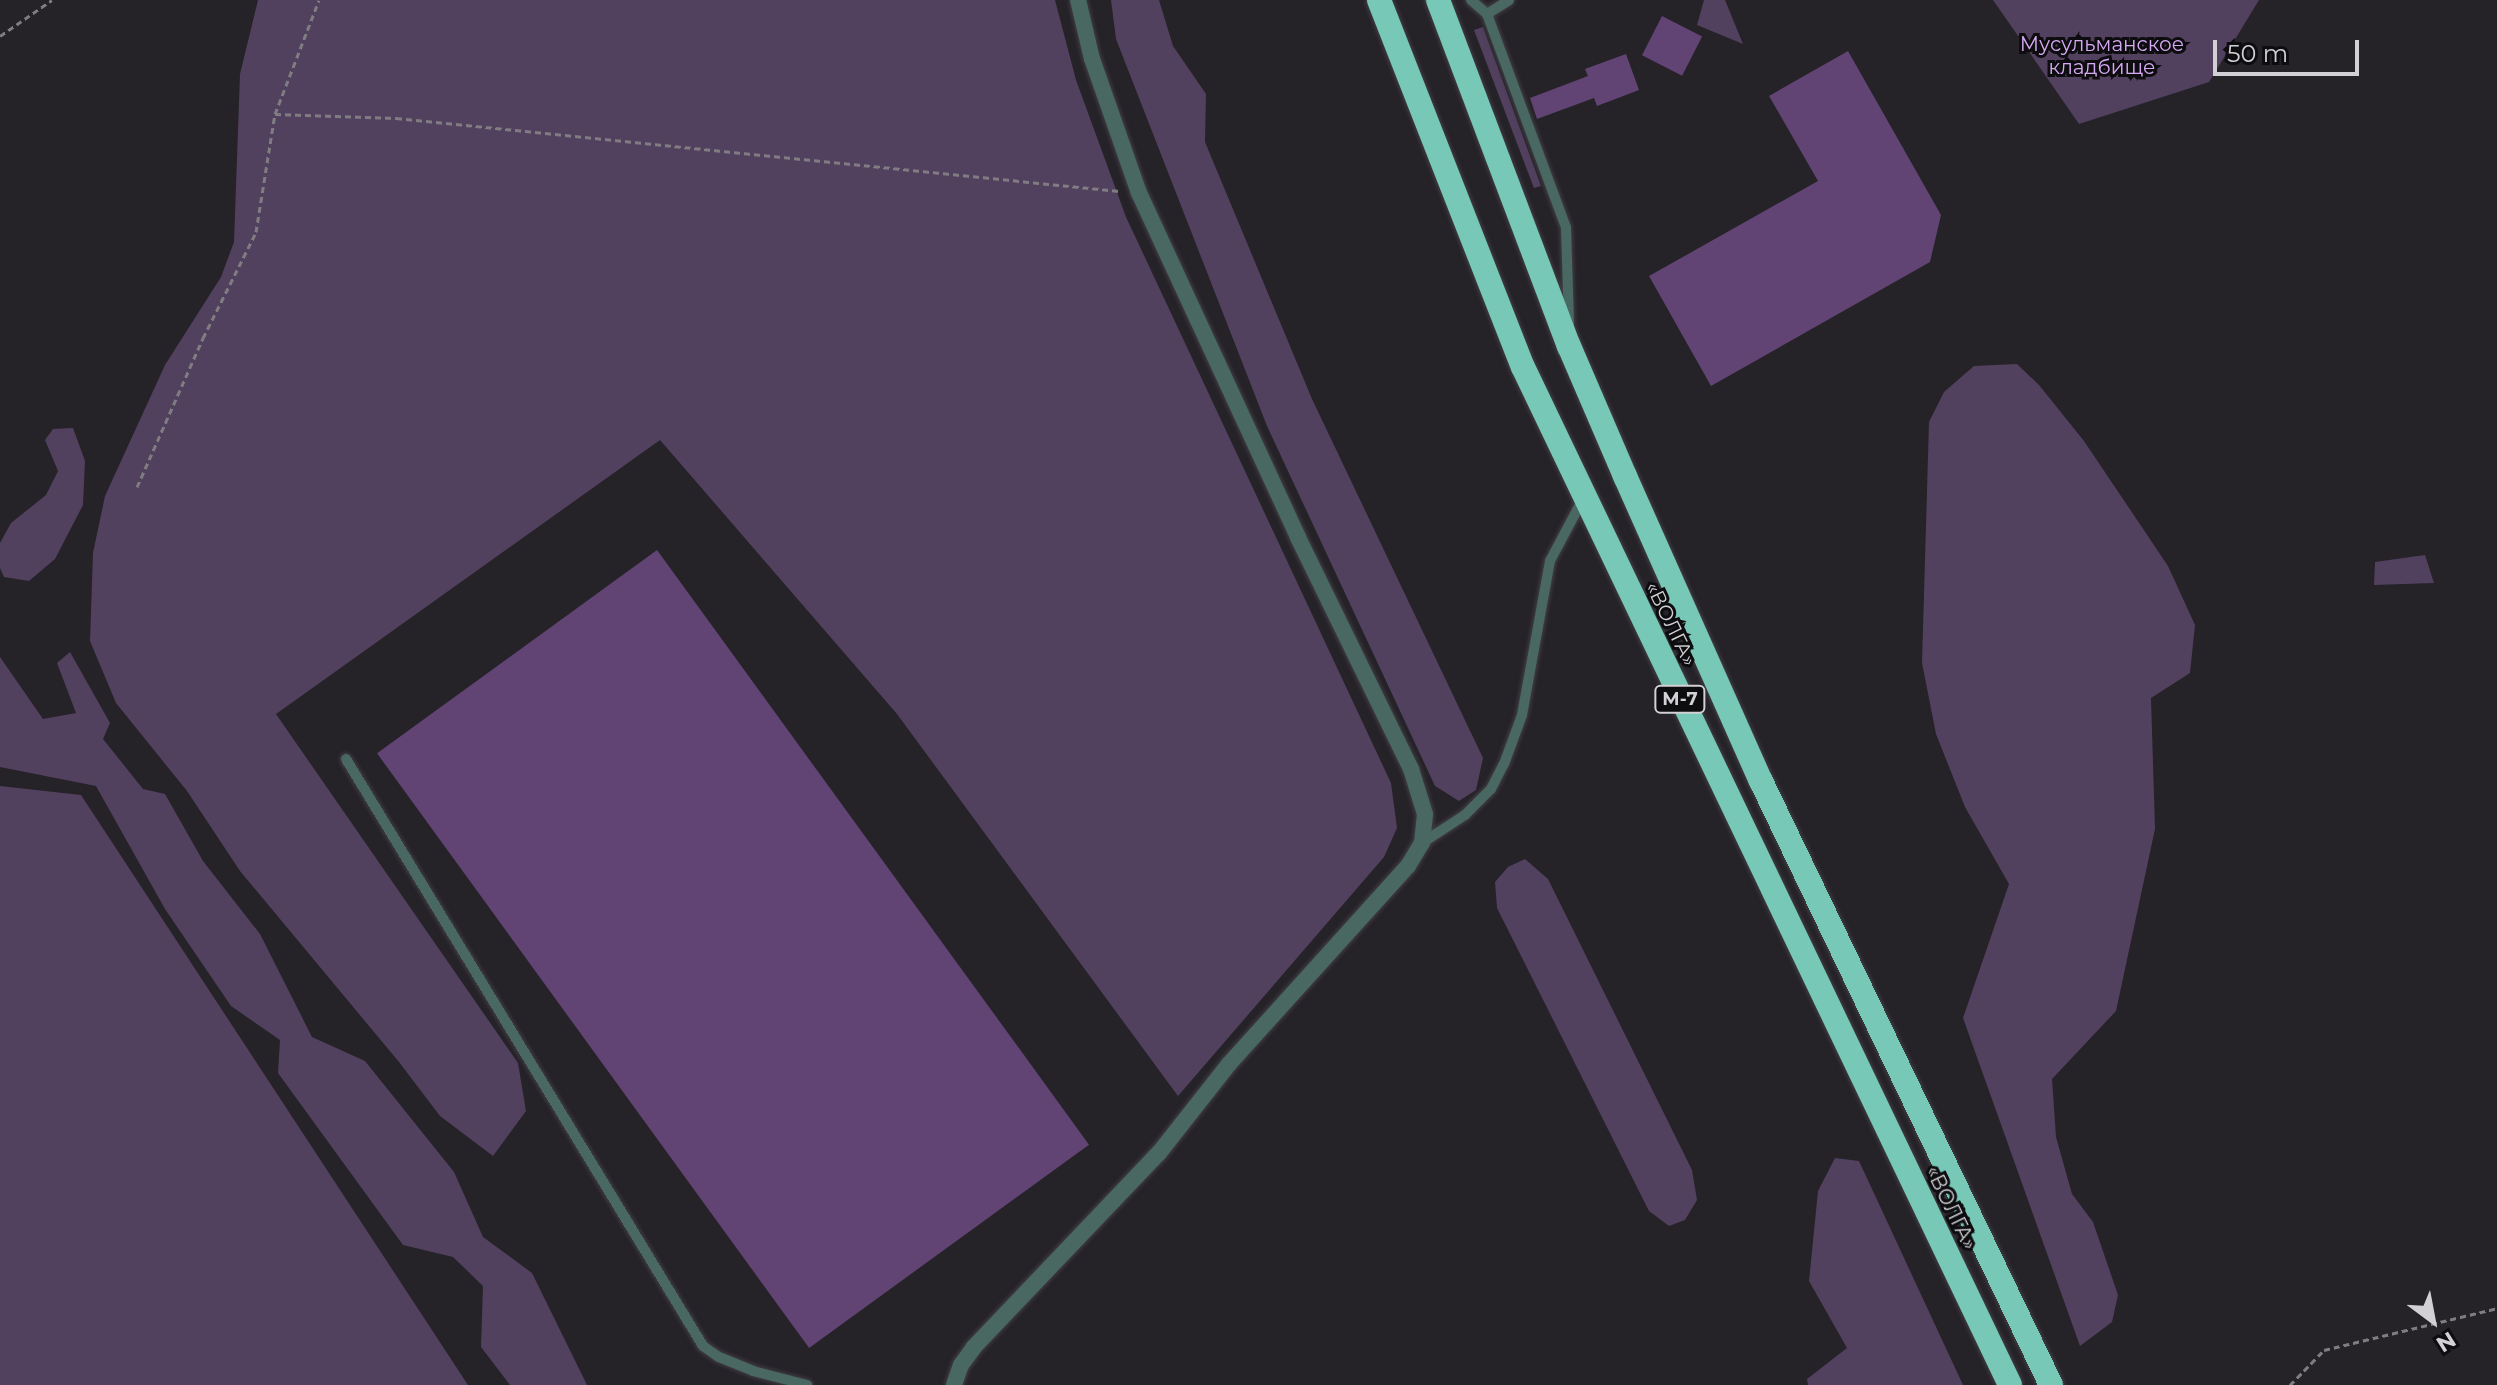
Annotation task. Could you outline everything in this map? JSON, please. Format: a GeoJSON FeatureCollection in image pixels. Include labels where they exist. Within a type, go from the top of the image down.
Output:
{"type":"FeatureCollection","features":[{"type":"Feature","properties":{"kind":"highway","name":"«ВОЛГА»"},"geometry":{"type":"LineString","coordinates":[[1379,0],[1523,367],[2010,1385]]}},
{"type":"Feature","properties":{"kind":"highway","name":"«ВОЛГА»"},"geometry":{"type":"LineString","coordinates":[[1438,0],[1569,346],[1761,781],[2051,1385]]}},
{"type":"Feature","properties":{"kind":"street"},"geometry":{"type":"LineString","coordinates":[[954,1385],[961,1365],[974,1347],[1159,1153],[1229,1064],[1408,866],[1422,843],[1425,814],[1411,769],[1291,523],[1139,193],[1092,59],[1078,0]]}},
{"type":"Feature","properties":{"kind":"lane"},"geometry":{"type":"LineString","coordinates":[[1471,0],[1487,14],[1566,228],[1569,346]]}},
{"type":"Feature","properties":{"kind":"lane"},"geometry":{"type":"LineString","coordinates":[[1487,14],[1509,0]]}},
{"type":"Feature","properties":{"kind":"lane"},"geometry":{"type":"LineString","coordinates":[[1422,843],[1465,815],[1491,789],[1504,764],[1522,715],[1550,561],[1584,498]]}},
{"type":"Feature","properties":{"kind":"lane"},"geometry":{"type":"LineString","coordinates":[[346,759],[703,1346],[719,1357],[753,1371],[807,1385]]}},
{"type":"Feature","properties":{"kind":"path"},"geometry":{"type":"LineString","coordinates":[[0,36],[52,0]]}},
{"type":"Feature","properties":{"kind":"path"},"geometry":{"type":"LineString","coordinates":[[137,487],[203,338],[256,232],[275,114],[319,0]]}},
{"type":"Feature","properties":{"kind":"path"},"geometry":{"type":"LineString","coordinates":[[275,114],[396,118],[1139,193]]}},
{"type":"Feature","properties":{"kind":"path"},"geometry":{"type":"LineString","coordinates":[[2290,1385],[2324,1350],[2497,1308]]}},
{"type":"Feature","properties":{"kind":"green space"},"geometry":{"type":"Polygon","coordinates":[[[258,0],[1055,0],[1076,80],[1126,217],[1391,783],[1397,828],[1384,857],[1178,1096],[897,714],[660,440],[276,714],[518,1063],[526,1111],[493,1156],[440,1116],[240,871],[187,791],[116,703],[90,641],[93,553],[105,496],[165,365],[221,277],[234,242],[240,74],[258,0]]]}},
{"type":"Feature","properties":{"kind":"green space"},"geometry":{"type":"Polygon","coordinates":[[[1111,0],[1159,0],[1173,46],[1206,94],[1205,142],[1312,399],[1483,758],[1476,790],[1459,801],[1435,786],[1267,426],[1116,39],[1111,0]]]}},
{"type":"Feature","properties":{"kind":"green space"},"geometry":{"type":"Polygon","coordinates":[[[1704,0],[1725,0],[1743,44],[1697,25],[1704,0]]]}},
{"type":"Feature","properties":{"kind":"green space","name":"Мусульманское кладбище"},"geometry":{"type":"Polygon","coordinates":[[[1993,0],[2259,0],[2209,82],[2079,124],[1993,0]]]}},
{"type":"Feature","properties":{"kind":"green space"},"geometry":{"type":"Polygon","coordinates":[[[1483,27],[1541,186],[1534,188],[1474,30],[1483,27]]]}},
{"type":"Feature","properties":{"kind":"green space"},"geometry":{"type":"Polygon","coordinates":[[[2017,364],[2039,385],[2084,441],[2168,566],[2195,625],[2190,673],[2151,698],[2155,829],[2116,1011],[2052,1079],[2056,1137],[2072,1194],[2093,1222],[2118,1295],[2112,1322],[2080,1346],[1963,1018],[2009,884],[1965,807],[1936,734],[1922,663],[1929,422],[1944,392],[1974,366],[2017,364]]]}},
{"type":"Feature","properties":{"kind":"green space"},"geometry":{"type":"Polygon","coordinates":[[[73,428],[85,461],[83,505],[55,559],[29,581],[4,577],[0,568],[0,543],[11,523],[46,495],[58,471],[45,440],[53,429],[73,428]]]}},
{"type":"Feature","properties":{"kind":"green space"},"geometry":{"type":"Polygon","coordinates":[[[2425,555],[2434,583],[2374,585],[2375,562],[2425,555]]]}},
{"type":"Feature","properties":{"kind":"green space"},"geometry":{"type":"Polygon","coordinates":[[[70,652],[110,723],[103,739],[143,789],[165,794],[203,861],[260,934],[312,1037],[365,1061],[454,1172],[483,1237],[532,1273],[587,1385],[510,1385],[481,1347],[483,1286],[453,1257],[403,1245],[278,1073],[280,1040],[231,1006],[165,909],[96,786],[0,767],[0,657],[43,719],[76,713],[57,663],[70,652]]]}},
{"type":"Feature","properties":{"kind":"green space"},"geometry":{"type":"Polygon","coordinates":[[[0,786],[81,795],[468,1385],[0,1385],[0,786]]]}},
{"type":"Feature","properties":{"kind":"green space"},"geometry":{"type":"Polygon","coordinates":[[[1525,859],[1548,879],[1692,1170],[1697,1200],[1685,1220],[1669,1226],[1649,1211],[1497,908],[1495,882],[1508,867],[1525,859]]]}},
{"type":"Feature","properties":{"kind":"green space"},"geometry":{"type":"Polygon","coordinates":[[[1835,1158],[1859,1161],[1963,1385],[1808,1385],[1807,1379],[1847,1348],[1809,1281],[1818,1191],[1835,1158]]]}},
{"type":"Feature","properties":{"kind":"building"},"geometry":{"type":"Polygon","coordinates":[[[1662,16],[1702,36],[1682,76],[1642,55],[1662,16]]]}},
{"type":"Feature","properties":{"kind":"building"},"geometry":{"type":"Polygon","coordinates":[[[1848,51],[1941,215],[1930,262],[1711,386],[1649,276],[1818,181],[1769,96],[1848,51]]]}},
{"type":"Feature","properties":{"kind":"building"},"geometry":{"type":"Polygon","coordinates":[[[1626,54],[1639,90],[1597,106],[1594,98],[1537,119],[1530,98],[1588,76],[1585,69],[1626,54]]]}},
{"type":"Feature","properties":{"kind":"building"},"geometry":{"type":"Polygon","coordinates":[[[657,550],[1089,1145],[809,1348],[377,753],[657,550]]]}}]}
